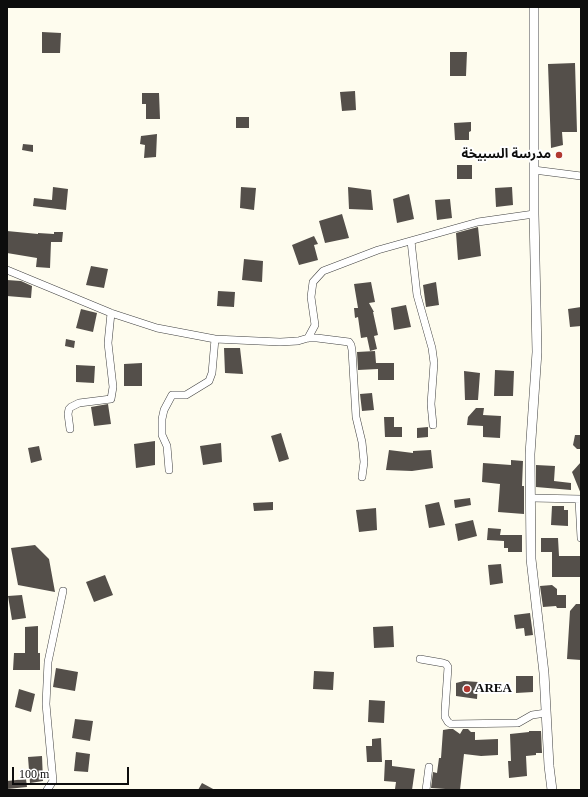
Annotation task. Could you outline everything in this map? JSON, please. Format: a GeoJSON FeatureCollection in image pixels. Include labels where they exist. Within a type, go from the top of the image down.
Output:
{"type":"FeatureCollection","features":[{"type":"Feature","properties":{"kind":"street"},"geometry":{"type":"LineString","coordinates":[[534,7],[534,214],[538,352],[530,454],[531,559],[544,673],[549,766],[552,790]]}},
{"type":"Feature","properties":{"kind":"street"},"geometry":{"type":"LineString","coordinates":[[534,170],[581,176]]}},
{"type":"Feature","properties":{"kind":"street"},"geometry":{"type":"LineString","coordinates":[[308,338],[315,325],[311,297],[313,282],[323,271],[378,250],[478,222],[534,214]]}},
{"type":"Feature","properties":{"kind":"street"},"geometry":{"type":"LineString","coordinates":[[411,241],[417,295],[432,348],[434,363],[431,404],[433,425]]}},
{"type":"Feature","properties":{"kind":"street"},"geometry":{"type":"LineString","coordinates":[[7,270],[111,313],[156,328],[216,339],[280,342],[298,341],[308,338],[324,338],[349,342],[352,345],[356,417],[362,442],[364,462],[362,477]]}},
{"type":"Feature","properties":{"kind":"street"},"geometry":{"type":"LineString","coordinates":[[70,429],[68,414],[71,407],[79,404],[111,399],[113,387],[108,342],[111,313]]}},
{"type":"Feature","properties":{"kind":"street"},"geometry":{"type":"LineString","coordinates":[[169,470],[167,446],[162,435],[162,419],[164,410],[172,395],[186,395],[209,381],[212,373],[216,339]]}},
{"type":"Feature","properties":{"kind":"street"},"geometry":{"type":"LineString","coordinates":[[530,498],[580,500],[581,538]]}},
{"type":"Feature","properties":{"kind":"street"},"geometry":{"type":"LineString","coordinates":[[47,790],[53,781],[46,704],[48,662],[63,591]]}},
{"type":"Feature","properties":{"kind":"street"},"geometry":{"type":"LineString","coordinates":[[420,659],[446,664],[448,666],[445,717],[451,724],[518,723],[532,715],[546,713]]}},
{"type":"Feature","properties":{"kind":"street"},"geometry":{"type":"LineString","coordinates":[[426,790],[430,767]]}},
{"type":"Feature","properties":{"kind":"building"},"geometry":{"type":"Polygon","coordinates":[[[42,32],[61,33],[60,53],[42,53],[42,32]]]}},
{"type":"Feature","properties":{"kind":"building"},"geometry":{"type":"Polygon","coordinates":[[[450,52],[467,52],[466,76],[450,76],[450,52]]]}},
{"type":"Feature","properties":{"kind":"building"},"geometry":{"type":"Polygon","coordinates":[[[575,63],[577,132],[562,132],[563,145],[551,148],[548,64],[575,63]]]}},
{"type":"Feature","properties":{"kind":"building"},"geometry":{"type":"Polygon","coordinates":[[[355,91],[356,110],[342,111],[340,92],[355,91]]]}},
{"type":"Feature","properties":{"kind":"building"},"geometry":{"type":"Polygon","coordinates":[[[142,93],[159,93],[160,119],[146,119],[146,104],[142,104],[142,93]]]}},
{"type":"Feature","properties":{"kind":"building"},"geometry":{"type":"Polygon","coordinates":[[[236,117],[249,117],[249,128],[236,128],[236,117]]]}},
{"type":"Feature","properties":{"kind":"building"},"geometry":{"type":"Polygon","coordinates":[[[471,122],[469,140],[455,140],[454,123],[471,122]]]}},
{"type":"Feature","properties":{"kind":"building"},"geometry":{"type":"Polygon","coordinates":[[[157,134],[156,157],[144,158],[145,145],[140,144],[141,136],[157,134]]]}},
{"type":"Feature","properties":{"kind":"building"},"geometry":{"type":"Polygon","coordinates":[[[23,144],[33,145],[33,152],[22,150],[23,144]]]}},
{"type":"Feature","properties":{"kind":"building"},"geometry":{"type":"Polygon","coordinates":[[[457,165],[472,165],[472,179],[457,179],[457,165]]]}},
{"type":"Feature","properties":{"kind":"building"},"geometry":{"type":"Polygon","coordinates":[[[53,187],[68,189],[66,210],[33,206],[34,198],[52,200],[53,187]]]}},
{"type":"Feature","properties":{"kind":"building"},"geometry":{"type":"Polygon","coordinates":[[[241,187],[256,188],[254,210],[240,208],[241,187]]]}},
{"type":"Feature","properties":{"kind":"building"},"geometry":{"type":"Polygon","coordinates":[[[348,187],[371,190],[373,210],[349,209],[348,187]]]}},
{"type":"Feature","properties":{"kind":"building"},"geometry":{"type":"Polygon","coordinates":[[[512,187],[513,205],[496,207],[495,188],[512,187]]]}},
{"type":"Feature","properties":{"kind":"building"},"geometry":{"type":"Polygon","coordinates":[[[409,194],[414,219],[397,223],[393,199],[409,194]]]}},
{"type":"Feature","properties":{"kind":"building"},"geometry":{"type":"Polygon","coordinates":[[[450,199],[452,218],[437,220],[435,200],[450,199]]]}},
{"type":"Feature","properties":{"kind":"building"},"geometry":{"type":"Polygon","coordinates":[[[342,214],[349,238],[325,243],[319,221],[342,214]]]}},
{"type":"Feature","properties":{"kind":"building"},"geometry":{"type":"Polygon","coordinates":[[[478,227],[481,256],[458,260],[456,233],[478,227]]]}},
{"type":"Feature","properties":{"kind":"building"},"geometry":{"type":"Polygon","coordinates":[[[7,231],[38,234],[54,234],[54,232],[63,232],[62,242],[51,242],[50,268],[36,267],[37,258],[7,253],[7,231]]]}},
{"type":"Feature","properties":{"kind":"building"},"geometry":{"type":"Polygon","coordinates":[[[314,236],[318,244],[314,245],[318,260],[299,265],[292,245],[314,236]]]}},
{"type":"Feature","properties":{"kind":"building"},"geometry":{"type":"Polygon","coordinates":[[[244,259],[263,261],[262,282],[242,280],[244,259]]]}},
{"type":"Feature","properties":{"kind":"building"},"geometry":{"type":"Polygon","coordinates":[[[91,266],[108,269],[104,288],[86,285],[91,266]]]}},
{"type":"Feature","properties":{"kind":"building"},"geometry":{"type":"Polygon","coordinates":[[[7,280],[21,281],[32,286],[31,298],[7,296],[7,280]]]}},
{"type":"Feature","properties":{"kind":"building"},"geometry":{"type":"Polygon","coordinates":[[[371,282],[375,302],[369,303],[374,312],[378,335],[374,336],[377,349],[370,351],[367,337],[361,338],[358,317],[355,318],[354,308],[358,308],[354,284],[371,282]]]}},
{"type":"Feature","properties":{"kind":"building"},"geometry":{"type":"Polygon","coordinates":[[[436,282],[439,305],[426,307],[423,285],[436,282]]]}},
{"type":"Feature","properties":{"kind":"building"},"geometry":{"type":"Polygon","coordinates":[[[218,291],[235,292],[234,307],[217,306],[218,291]]]}},
{"type":"Feature","properties":{"kind":"building"},"geometry":{"type":"Polygon","coordinates":[[[406,305],[411,327],[394,330],[391,308],[406,305]]]}},
{"type":"Feature","properties":{"kind":"building"},"geometry":{"type":"Polygon","coordinates":[[[581,307],[581,326],[570,327],[568,309],[581,307]]]}},
{"type":"Feature","properties":{"kind":"building"},"geometry":{"type":"Polygon","coordinates":[[[81,309],[97,313],[93,332],[76,328],[81,309]]]}},
{"type":"Feature","properties":{"kind":"building"},"geometry":{"type":"Polygon","coordinates":[[[66,339],[75,341],[74,348],[65,346],[66,339]]]}},
{"type":"Feature","properties":{"kind":"building"},"geometry":{"type":"Polygon","coordinates":[[[224,348],[240,348],[243,374],[225,373],[224,348]]]}},
{"type":"Feature","properties":{"kind":"building"},"geometry":{"type":"Polygon","coordinates":[[[375,351],[376,363],[394,363],[394,380],[378,380],[378,369],[358,370],[357,352],[375,351]]]}},
{"type":"Feature","properties":{"kind":"building"},"geometry":{"type":"Polygon","coordinates":[[[142,363],[142,386],[124,386],[124,364],[142,363]]]}},
{"type":"Feature","properties":{"kind":"building"},"geometry":{"type":"Polygon","coordinates":[[[76,365],[95,366],[94,383],[76,382],[76,365]]]}},
{"type":"Feature","properties":{"kind":"building"},"geometry":{"type":"Polygon","coordinates":[[[495,370],[514,371],[513,396],[494,396],[495,370]]]}},
{"type":"Feature","properties":{"kind":"building"},"geometry":{"type":"Polygon","coordinates":[[[464,371],[480,373],[478,400],[465,400],[464,371]]]}},
{"type":"Feature","properties":{"kind":"building"},"geometry":{"type":"Polygon","coordinates":[[[372,393],[374,410],[362,411],[360,394],[372,393]]]}},
{"type":"Feature","properties":{"kind":"building"},"geometry":{"type":"Polygon","coordinates":[[[108,404],[111,424],[94,426],[91,407],[108,404]]]}},
{"type":"Feature","properties":{"kind":"building"},"geometry":{"type":"Polygon","coordinates":[[[476,408],[484,408],[483,415],[501,416],[500,438],[483,437],[483,426],[467,425],[468,417],[476,408]]]}},
{"type":"Feature","properties":{"kind":"building"},"geometry":{"type":"Polygon","coordinates":[[[384,417],[394,417],[394,427],[402,427],[402,437],[385,437],[384,417]]]}},
{"type":"Feature","properties":{"kind":"building"},"geometry":{"type":"Polygon","coordinates":[[[428,427],[428,437],[417,438],[417,428],[428,427]]]}},
{"type":"Feature","properties":{"kind":"building"},"geometry":{"type":"Polygon","coordinates":[[[281,433],[289,459],[279,462],[271,436],[281,433]]]}},
{"type":"Feature","properties":{"kind":"building"},"geometry":{"type":"Polygon","coordinates":[[[575,435],[581,435],[581,449],[577,449],[573,445],[575,435]]]}},
{"type":"Feature","properties":{"kind":"building"},"geometry":{"type":"Polygon","coordinates":[[[155,441],[155,465],[136,468],[134,444],[155,441]]]}},
{"type":"Feature","properties":{"kind":"building"},"geometry":{"type":"Polygon","coordinates":[[[221,443],[222,462],[203,465],[200,446],[221,443]]]}},
{"type":"Feature","properties":{"kind":"building"},"geometry":{"type":"Polygon","coordinates":[[[39,446],[42,460],[31,463],[28,448],[39,446]]]}},
{"type":"Feature","properties":{"kind":"building"},"geometry":{"type":"Polygon","coordinates":[[[389,450],[413,453],[413,451],[431,450],[433,468],[412,471],[386,470],[389,450]]]}},
{"type":"Feature","properties":{"kind":"building"},"geometry":{"type":"Polygon","coordinates":[[[511,460],[523,461],[522,486],[524,486],[524,514],[498,512],[500,484],[482,482],[483,463],[511,465],[511,460]]]}},
{"type":"Feature","properties":{"kind":"building"},"geometry":{"type":"Polygon","coordinates":[[[581,462],[581,494],[572,472],[581,462]]]}},
{"type":"Feature","properties":{"kind":"building"},"geometry":{"type":"Polygon","coordinates":[[[536,465],[555,466],[554,481],[571,483],[571,490],[536,487],[536,465]]]}},
{"type":"Feature","properties":{"kind":"building"},"geometry":{"type":"Polygon","coordinates":[[[470,498],[471,505],[455,508],[454,500],[470,498]]]}},
{"type":"Feature","properties":{"kind":"building"},"geometry":{"type":"Polygon","coordinates":[[[273,502],[273,510],[254,511],[253,503],[273,502]]]}},
{"type":"Feature","properties":{"kind":"building"},"geometry":{"type":"Polygon","coordinates":[[[439,502],[445,525],[429,528],[425,505],[439,502]]]}},
{"type":"Feature","properties":{"kind":"building"},"geometry":{"type":"Polygon","coordinates":[[[552,506],[564,506],[564,510],[568,510],[568,526],[551,525],[552,506]]]}},
{"type":"Feature","properties":{"kind":"building"},"geometry":{"type":"Polygon","coordinates":[[[376,508],[377,530],[359,532],[356,510],[376,508]]]}},
{"type":"Feature","properties":{"kind":"building"},"geometry":{"type":"Polygon","coordinates":[[[473,520],[477,536],[458,541],[455,524],[473,520]]]}},
{"type":"Feature","properties":{"kind":"building"},"geometry":{"type":"Polygon","coordinates":[[[488,528],[501,529],[500,535],[522,535],[522,552],[508,552],[508,548],[504,548],[504,541],[487,540],[488,528]]]}},
{"type":"Feature","properties":{"kind":"building"},"geometry":{"type":"Polygon","coordinates":[[[541,538],[558,538],[559,556],[581,556],[581,577],[552,577],[552,552],[541,552],[541,538]]]}},
{"type":"Feature","properties":{"kind":"building"},"geometry":{"type":"Polygon","coordinates":[[[35,545],[49,559],[55,592],[18,585],[11,548],[35,545]]]}},
{"type":"Feature","properties":{"kind":"building"},"geometry":{"type":"Polygon","coordinates":[[[501,564],[503,583],[490,585],[488,565],[501,564]]]}},
{"type":"Feature","properties":{"kind":"building"},"geometry":{"type":"Polygon","coordinates":[[[105,575],[113,595],[94,602],[86,582],[105,575]]]}},
{"type":"Feature","properties":{"kind":"building"},"geometry":{"type":"Polygon","coordinates":[[[552,585],[557,589],[557,595],[566,595],[566,608],[557,608],[556,606],[543,607],[540,586],[552,585]]]}},
{"type":"Feature","properties":{"kind":"building"},"geometry":{"type":"Polygon","coordinates":[[[22,595],[26,618],[12,620],[8,596],[22,595]]]}},
{"type":"Feature","properties":{"kind":"building"},"geometry":{"type":"Polygon","coordinates":[[[576,604],[581,604],[581,660],[567,659],[570,611],[576,604]]]}},
{"type":"Feature","properties":{"kind":"building"},"geometry":{"type":"Polygon","coordinates":[[[530,613],[533,635],[525,636],[524,628],[516,629],[514,615],[530,613]]]}},
{"type":"Feature","properties":{"kind":"building"},"geometry":{"type":"Polygon","coordinates":[[[38,626],[38,653],[40,653],[40,670],[13,670],[14,653],[25,653],[25,627],[38,626]]]}},
{"type":"Feature","properties":{"kind":"building"},"geometry":{"type":"Polygon","coordinates":[[[393,626],[394,647],[374,648],[373,627],[393,626]]]}},
{"type":"Feature","properties":{"kind":"building"},"geometry":{"type":"Polygon","coordinates":[[[56,668],[78,672],[75,691],[53,687],[56,668]]]}},
{"type":"Feature","properties":{"kind":"building"},"geometry":{"type":"Polygon","coordinates":[[[314,671],[334,672],[333,690],[313,689],[314,671]]]}},
{"type":"Feature","properties":{"kind":"building"},"geometry":{"type":"Polygon","coordinates":[[[516,676],[533,676],[533,692],[516,693],[516,676]]]}},
{"type":"Feature","properties":{"kind":"building","name":"AREA"},"geometry":{"type":"Polygon","coordinates":[[[464,681],[478,682],[477,699],[456,696],[456,683],[464,681]]]}},
{"type":"Feature","properties":{"kind":"building"},"geometry":{"type":"Polygon","coordinates":[[[19,689],[35,694],[31,712],[15,707],[19,689]]]}},
{"type":"Feature","properties":{"kind":"building"},"geometry":{"type":"Polygon","coordinates":[[[369,700],[385,701],[384,723],[368,722],[369,700]]]}},
{"type":"Feature","properties":{"kind":"building"},"geometry":{"type":"Polygon","coordinates":[[[75,719],[93,721],[90,741],[72,738],[75,719]]]}},
{"type":"Feature","properties":{"kind":"building"},"geometry":{"type":"Polygon","coordinates":[[[453,729],[460,734],[463,729],[468,729],[471,732],[475,732],[475,740],[498,739],[498,755],[481,756],[464,754],[460,790],[431,788],[433,772],[437,773],[439,758],[441,758],[443,730],[453,729]]]}},
{"type":"Feature","properties":{"kind":"building"},"geometry":{"type":"Polygon","coordinates":[[[541,731],[542,753],[526,756],[527,776],[509,778],[508,761],[511,761],[510,734],[541,731]]]}},
{"type":"Feature","properties":{"kind":"building"},"geometry":{"type":"Polygon","coordinates":[[[381,738],[382,762],[367,762],[366,746],[372,746],[372,739],[381,738]]]}},
{"type":"Feature","properties":{"kind":"building"},"geometry":{"type":"Polygon","coordinates":[[[76,752],[90,754],[88,772],[74,771],[76,752]]]}},
{"type":"Feature","properties":{"kind":"building"},"geometry":{"type":"Polygon","coordinates":[[[42,756],[43,781],[30,783],[28,757],[42,756]]]}},
{"type":"Feature","properties":{"kind":"building"},"geometry":{"type":"Polygon","coordinates":[[[385,760],[392,760],[392,766],[415,769],[412,790],[395,789],[396,782],[384,781],[385,760]]]}},
{"type":"Feature","properties":{"kind":"building"},"geometry":{"type":"Polygon","coordinates":[[[26,779],[27,787],[7,789],[7,781],[26,779]]]}},
{"type":"Feature","properties":{"kind":"building"},"geometry":{"type":"Polygon","coordinates":[[[202,783],[215,790],[198,790],[202,783]]]}},
{"type":"Feature","properties":{"kind":"place","name":"مدرسة السبيخة"},"geometry":{"type":"Point","coordinates":[559,155]}},
{"type":"Feature","properties":{"kind":"place","name":"AREA"},"geometry":{"type":"Point","coordinates":[467,689]}}]}
